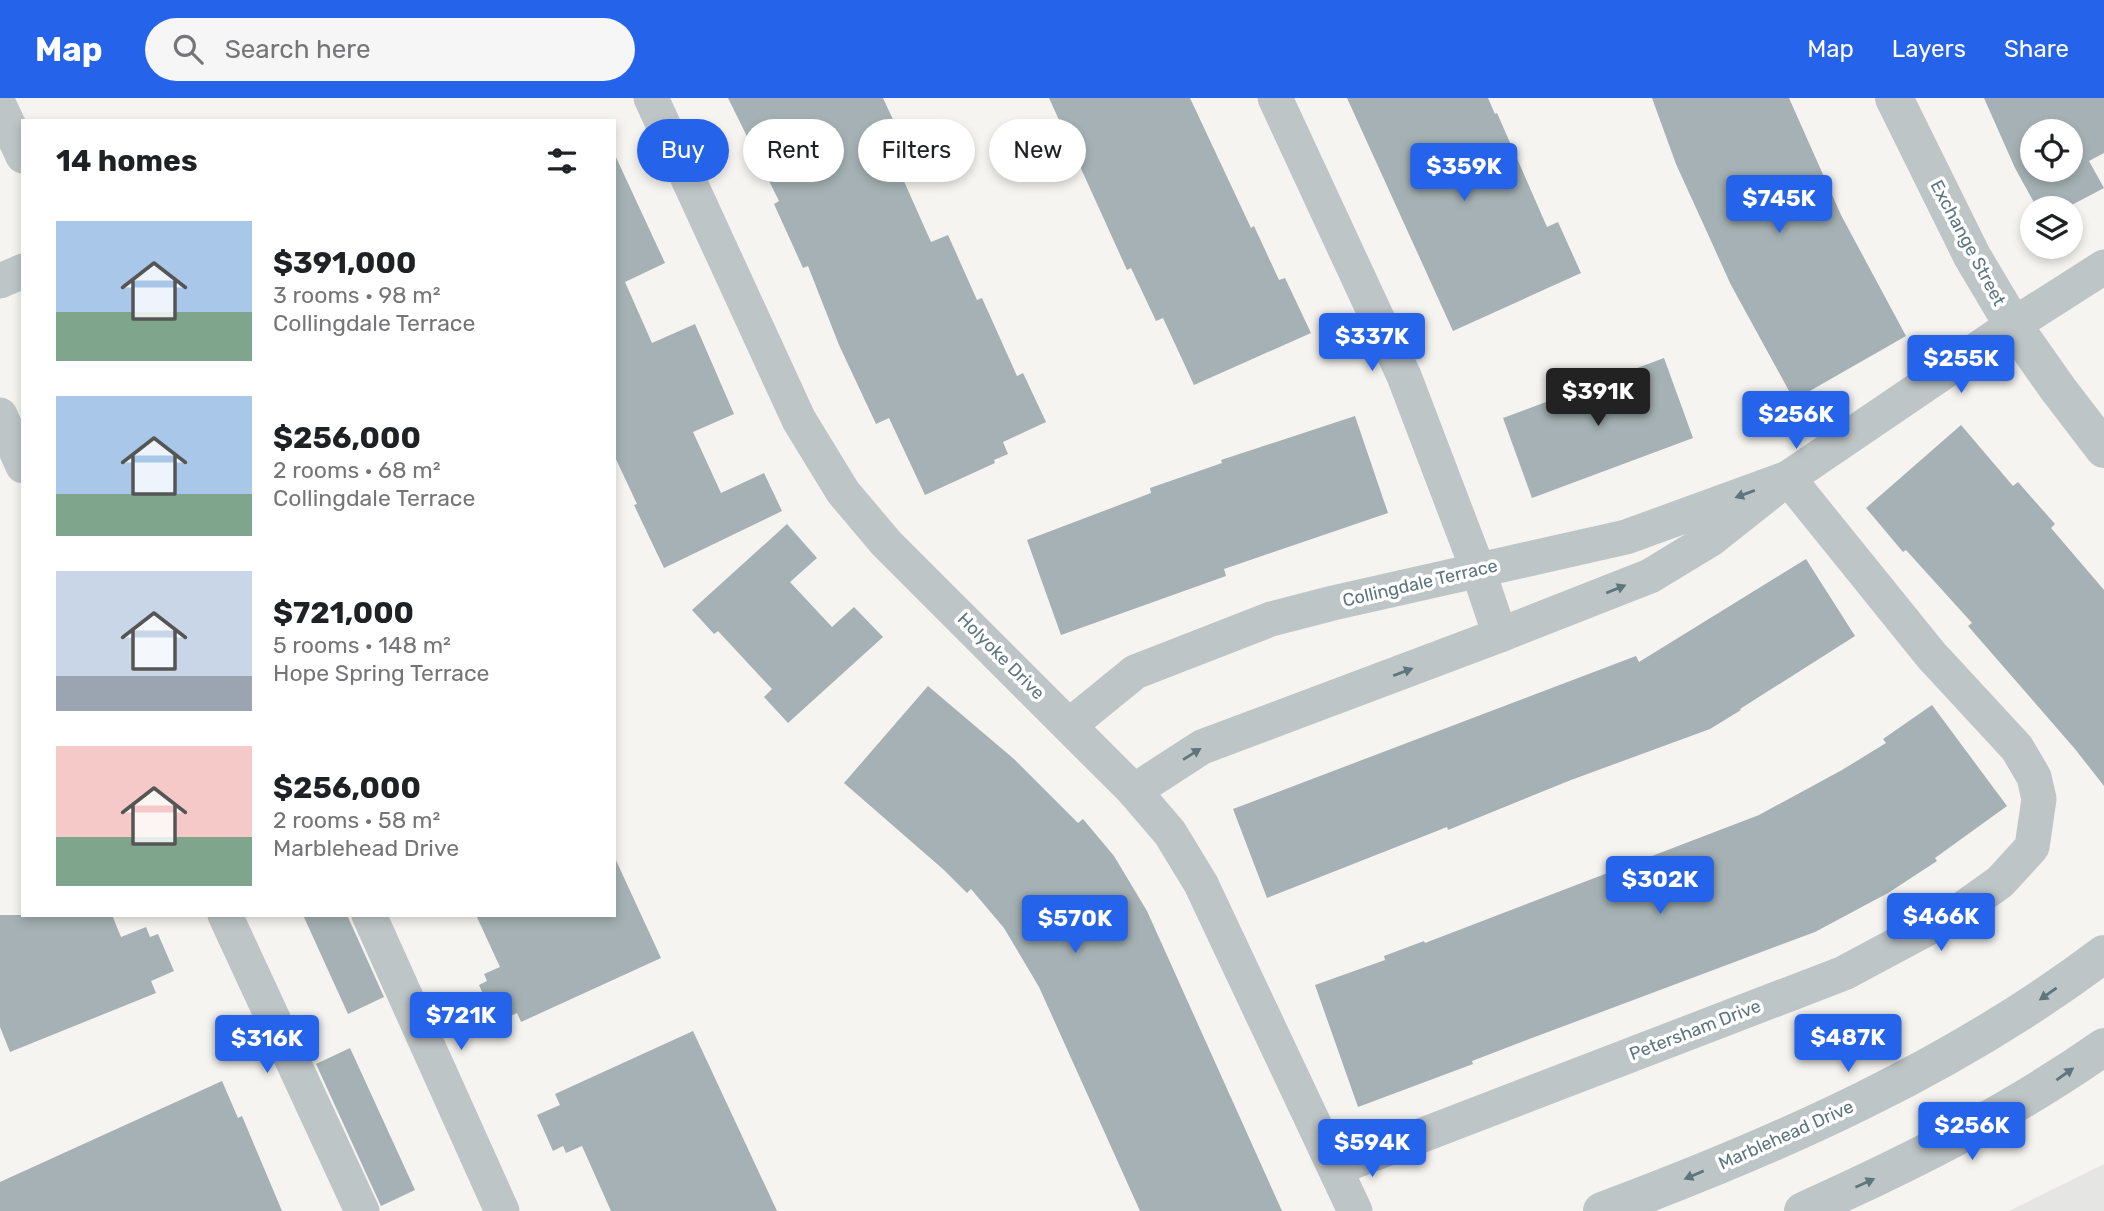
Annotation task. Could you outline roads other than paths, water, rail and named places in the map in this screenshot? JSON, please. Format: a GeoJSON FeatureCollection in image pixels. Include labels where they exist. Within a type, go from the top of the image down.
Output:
{"type":"FeatureCollection","features":[{"type":"Feature","properties":{"kind":"street","name":"Holyoke Drive"},"geometry":{"type":"LineString","coordinates":[[651,98],[799,420],[843,492],[886,543],[1070,724],[1134,790],[1170,833],[1201,884],[1355,1211]]}},
{"type":"Feature","properties":{"kind":"street"},"geometry":{"type":"LineString","coordinates":[[1275,98],[1404,376],[1500,635]]}},
{"type":"Feature","properties":{"kind":"street","name":"Exchange Street"},"geometry":{"type":"LineString","coordinates":[[1894,98],[1972,256],[2013,325],[2104,449]]}},
{"type":"Feature","properties":{"kind":"street"},"geometry":{"type":"LineString","coordinates":[[0,107],[21,152]]}},
{"type":"Feature","properties":{"kind":"street","name":"Collingdale Terrace"},"geometry":{"type":"LineString","coordinates":[[1134,790],[1202,747],[1650,576],[1711,539],[1788,478],[2013,325],[2104,267]]}},
{"type":"Feature","properties":{"kind":"street"},"geometry":{"type":"LineString","coordinates":[[0,281],[21,272]]}},
{"type":"Feature","properties":{"kind":"street"},"geometry":{"type":"LineString","coordinates":[[0,415],[21,462]]}},
{"type":"Feature","properties":{"kind":"street","name":"Collingdale Terrace"},"geometry":{"type":"LineString","coordinates":[[1070,724],[1135,673],[1271,619],[1626,537],[1788,478]]}},
{"type":"Feature","properties":{"kind":"street","name":"Petersham Drive"},"geometry":{"type":"LineString","coordinates":[[1337,1168],[1844,973],[1958,912],[2000,882],[2032,847],[2039,799],[2034,777],[2017,748],[1931,654],[1788,478]]}},
{"type":"Feature","properties":{"kind":"street"},"geometry":{"type":"LineString","coordinates":[[226,917],[362,1211]]}},
{"type":"Feature","properties":{"kind":"street"},"geometry":{"type":"LineString","coordinates":[[370,917],[502,1211]]}},
{"type":"Feature","properties":{"kind":"street","name":"Marblehead Drive"},"geometry":{"type":"LineString","coordinates":[[1602,1211],[1744,1155],[1846,1109],[1938,1062],[2011,1020],[2104,954]]}},
{"type":"Feature","properties":{"kind":"street"},"geometry":{"type":"LineString","coordinates":[[1803,1211],[1975,1128],[2052,1083],[2104,1047]]}}]}
